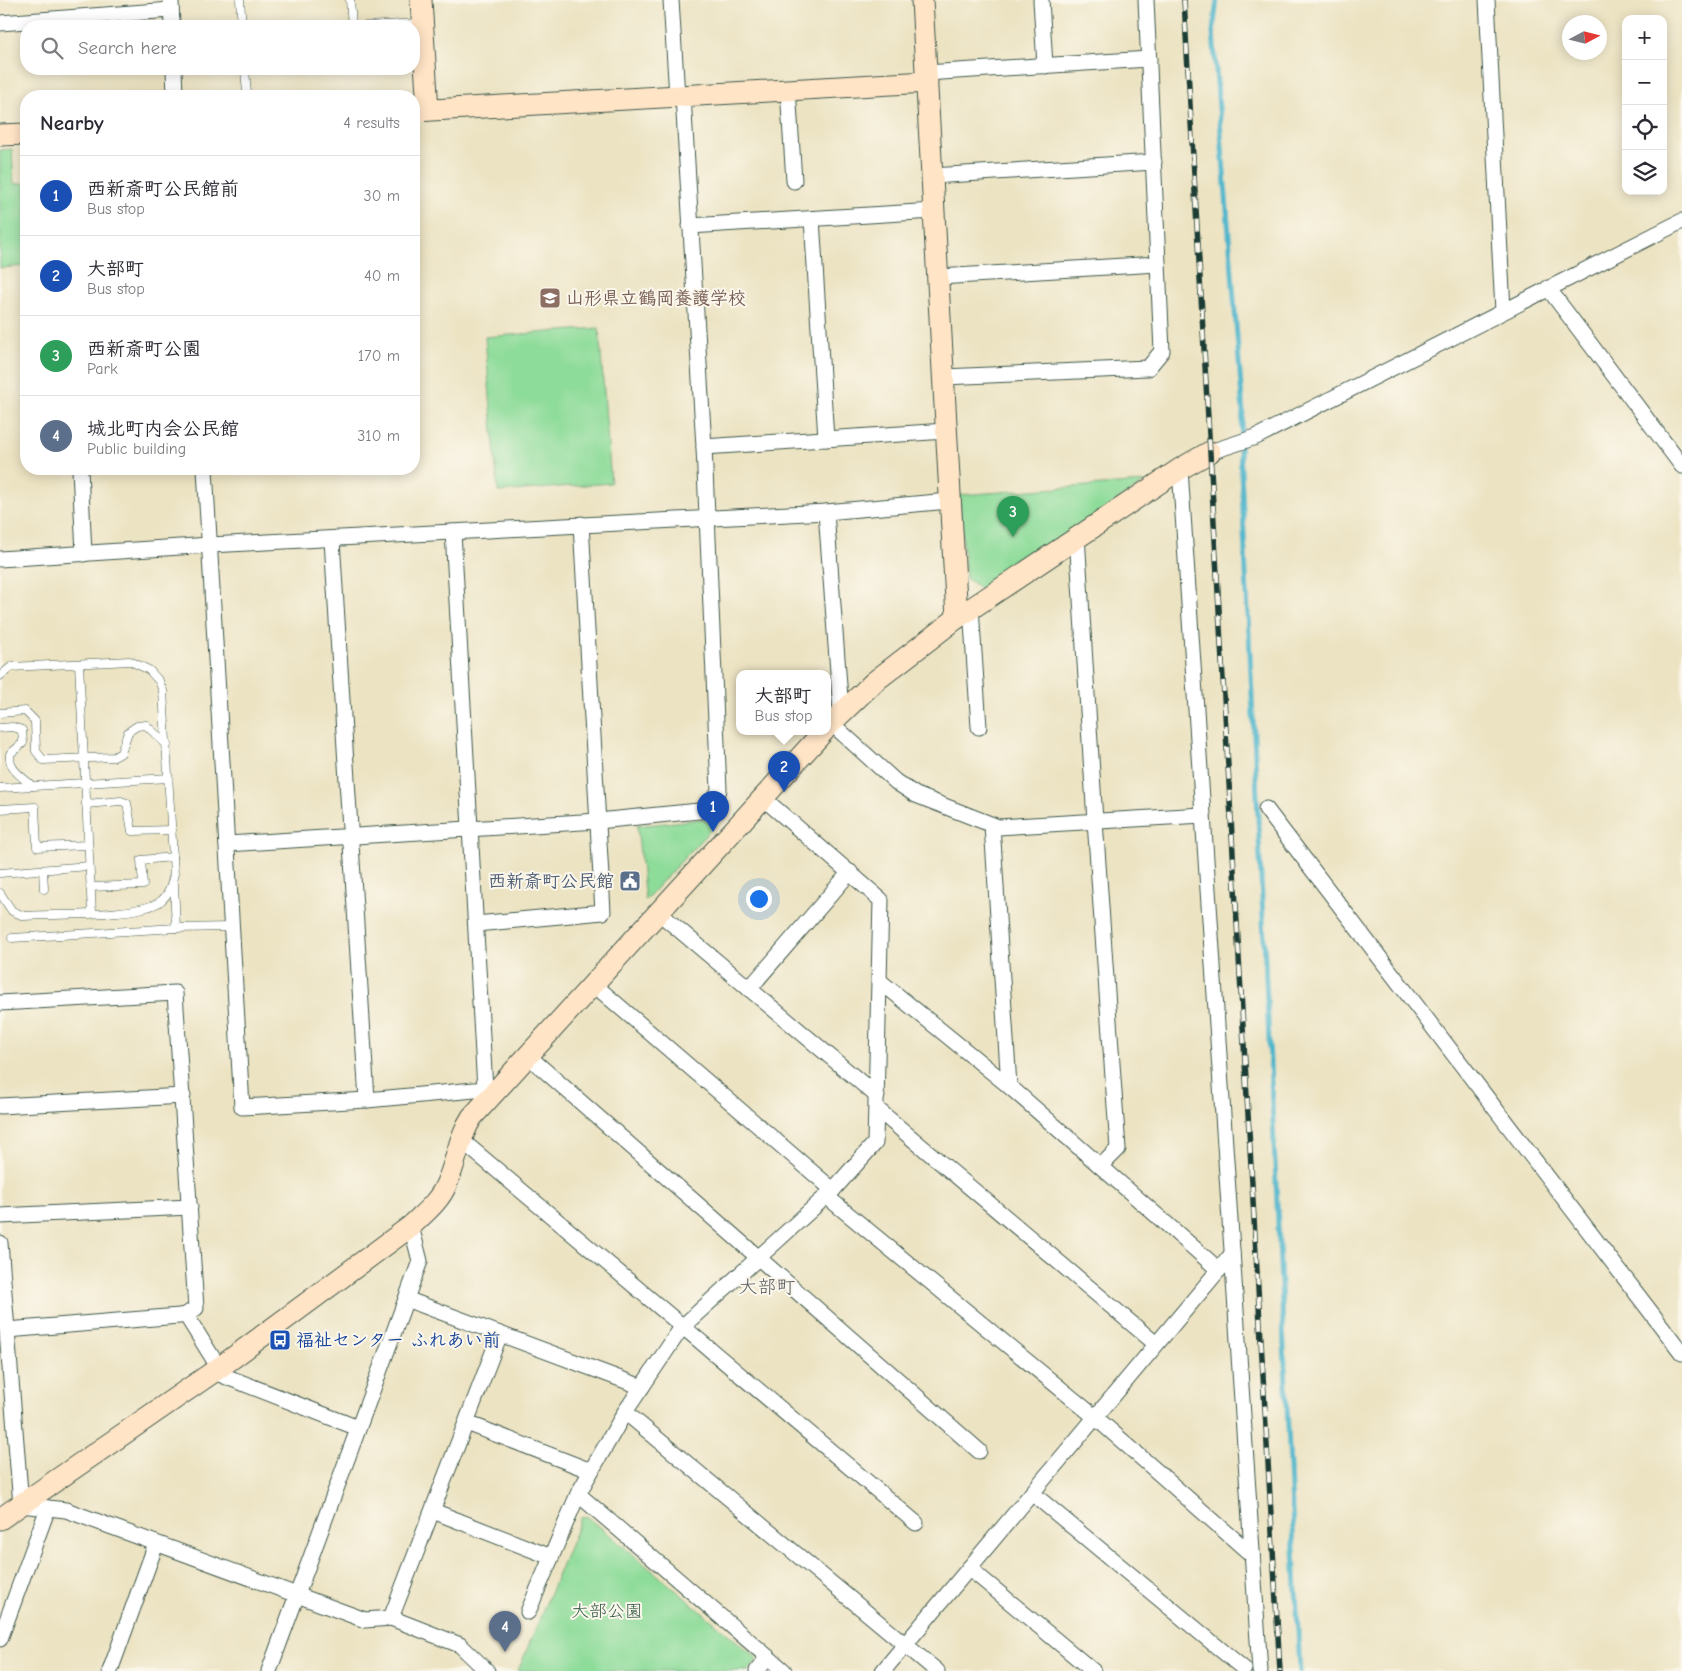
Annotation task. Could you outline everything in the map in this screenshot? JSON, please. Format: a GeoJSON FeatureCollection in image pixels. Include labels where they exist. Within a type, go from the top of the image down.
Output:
{"type":"FeatureCollection","features":[{"type":"Feature","properties":{"kind":"street"},"geometry":{"type":"LineString","coordinates":[[422,0],[421,111],[788,89],[1045,66],[1149,60]]}},
{"type":"Feature","properties":{"kind":"street"},"geometry":{"type":"LineString","coordinates":[[227,844],[598,821],[709,810],[719,790],[705,517],[704,447],[690,226],[671,0]]}},
{"type":"Feature","properties":{"kind":"street"},"geometry":{"type":"LineString","coordinates":[[922,0],[944,377],[949,501],[979,727]]}},
{"type":"Feature","properties":{"kind":"street"},"geometry":{"type":"LineString","coordinates":[[1041,0],[1045,66]]}},
{"type":"Feature","properties":{"kind":"street"},"geometry":{"type":"LineString","coordinates":[[944,377],[1148,368],[1162,351],[1146,0]]}},
{"type":"Feature","properties":{"kind":"street"},"geometry":{"type":"LineString","coordinates":[[1487,0],[1503,311]]}},
{"type":"Feature","properties":{"kind":"street"},"geometry":{"type":"LineString","coordinates":[[28,20],[171,5],[172,20]]}},
{"type":"Feature","properties":{"kind":"street"},"geometry":{"type":"LineString","coordinates":[[0,23],[20,21]]}},
{"type":"Feature","properties":{"kind":"street"},"geometry":{"type":"LineString","coordinates":[[174,75],[175,90]]}},
{"type":"Feature","properties":{"kind":"street"},"geometry":{"type":"LineString","coordinates":[[788,89],[794,181]]}},
{"type":"Feature","properties":{"kind":"street"},"geometry":{"type":"LineString","coordinates":[[0,136],[20,134]]}},
{"type":"Feature","properties":{"kind":"street"},"geometry":{"type":"LineString","coordinates":[[932,176],[1154,162]]}},
{"type":"Feature","properties":{"kind":"street"},"geometry":{"type":"LineString","coordinates":[[690,226],[934,211]]}},
{"type":"Feature","properties":{"kind":"street"},"geometry":{"type":"LineString","coordinates":[[812,219],[826,440]]}},
{"type":"Feature","properties":{"kind":"street"},"geometry":{"type":"LineString","coordinates":[[1203,815],[998,827],[909,790],[874,763],[831,723],[881,676],[964,613],[1180,469],[1210,452],[1256,438],[1682,221]]}},
{"type":"Feature","properties":{"kind":"street"},"geometry":{"type":"LineString","coordinates":[[938,278],[1158,264]]}},
{"type":"Feature","properties":{"kind":"street"},"geometry":{"type":"LineString","coordinates":[[1548,288],[1682,466]]}},
{"type":"Feature","properties":{"kind":"street"},"geometry":{"type":"LineString","coordinates":[[704,447],[946,432]]}},
{"type":"Feature","properties":{"kind":"street"},"geometry":{"type":"LineString","coordinates":[[1180,469],[1260,1671]]}},
{"type":"Feature","properties":{"kind":"street"},"geometry":{"type":"LineString","coordinates":[[80,475],[84,554]]}},
{"type":"Feature","properties":{"kind":"street"},"geometry":{"type":"LineString","coordinates":[[205,475],[242,1107],[488,1092]]}},
{"type":"Feature","properties":{"kind":"street"},"geometry":{"type":"LineString","coordinates":[[0,559],[210,545],[332,540],[581,524],[826,512],[949,501]]}},
{"type":"Feature","properties":{"kind":"street"},"geometry":{"type":"LineString","coordinates":[[826,512],[830,670]]}},
{"type":"Feature","properties":{"kind":"street"},"geometry":{"type":"LineString","coordinates":[[476,924],[604,912],[581,524]]}},
{"type":"Feature","properties":{"kind":"street"},"geometry":{"type":"LineString","coordinates":[[453,532],[488,1092]]}},
{"type":"Feature","properties":{"kind":"street"},"geometry":{"type":"LineString","coordinates":[[1078,536],[1095,821],[1118,1148],[1100,1166]]}},
{"type":"Feature","properties":{"kind":"street"},"geometry":{"type":"LineString","coordinates":[[332,540],[367,1100]]}},
{"type":"Feature","properties":{"kind":"street"},"geometry":{"type":"LineString","coordinates":[[0,1519],[216,1370],[411,1226],[428,1210],[445,1188],[456,1159],[460,1139],[488,1092],[527,1055],[820,735]]}},
{"type":"Feature","properties":{"kind":"street"},"geometry":{"type":"LineString","coordinates":[[528,1612],[578,1494],[625,1412],[682,1327],[829,1193],[875,1143],[881,900],[763,798]]}},
{"type":"Feature","properties":{"kind":"street"},"geometry":{"type":"LineString","coordinates":[[1266,810],[1682,1353]]}},
{"type":"Feature","properties":{"kind":"street"},"geometry":{"type":"LineString","coordinates":[[992,825],[1009,1086]]}},
{"type":"Feature","properties":{"kind":"street"},"geometry":{"type":"LineString","coordinates":[[749,989],[850,872]]}},
{"type":"Feature","properties":{"kind":"street"},"geometry":{"type":"LineString","coordinates":[[658,912],[1156,1344]]}},
{"type":"Feature","properties":{"kind":"street"},"geometry":{"type":"LineString","coordinates":[[880,982],[1009,1086],[1219,1270]]}},
{"type":"Feature","properties":{"kind":"street"},"geometry":{"type":"LineString","coordinates":[[592,984],[829,1193],[1095,1417],[1252,1555]]}},
{"type":"Feature","properties":{"kind":"street"},"geometry":{"type":"LineString","coordinates":[[0,1002],[175,993],[196,1308],[186,1315],[7,1330]]}},
{"type":"Feature","properties":{"kind":"street"},"geometry":{"type":"LineString","coordinates":[[527,1055],[979,1451]]}},
{"type":"Feature","properties":{"kind":"street"},"geometry":{"type":"LineString","coordinates":[[0,1106],[183,1096]]}},
{"type":"Feature","properties":{"kind":"street"},"geometry":{"type":"LineString","coordinates":[[460,1139],[916,1523]]}},
{"type":"Feature","properties":{"kind":"street"},"geometry":{"type":"LineString","coordinates":[[0,1216],[190,1207]]}},
{"type":"Feature","properties":{"kind":"street"},"geometry":{"type":"LineString","coordinates":[[269,1671],[420,1261],[411,1226]]}},
{"type":"Feature","properties":{"kind":"street"},"geometry":{"type":"LineString","coordinates":[[0,1243],[21,1505]]}},
{"type":"Feature","properties":{"kind":"street"},"geometry":{"type":"LineString","coordinates":[[883,1671],[1232,1254]]}},
{"type":"Feature","properties":{"kind":"street"},"geometry":{"type":"LineString","coordinates":[[406,1300],[642,1387]]}},
{"type":"Feature","properties":{"kind":"street"},"geometry":{"type":"LineString","coordinates":[[186,1315],[216,1370],[358,1428]]}},
{"type":"Feature","properties":{"kind":"street"},"geometry":{"type":"LineString","coordinates":[[391,1618],[500,1334]]}},
{"type":"Feature","properties":{"kind":"street"},"geometry":{"type":"LineString","coordinates":[[625,1412],[937,1671]]}},
{"type":"Feature","properties":{"kind":"street"},"geometry":{"type":"LineString","coordinates":[[467,1423],[591,1471]]}},
{"type":"Feature","properties":{"kind":"street"},"geometry":{"type":"LineString","coordinates":[[1032,1493],[1243,1670],[1259,1651]]}},
{"type":"Feature","properties":{"kind":"street"},"geometry":{"type":"LineString","coordinates":[[578,1494],[784,1671]]}},
{"type":"Feature","properties":{"kind":"street"},"geometry":{"type":"LineString","coordinates":[[21,1505],[66,1510],[365,1620],[391,1618],[460,1645],[488,1671]]}},
{"type":"Feature","properties":{"kind":"street"},"geometry":{"type":"LineString","coordinates":[[0,1639],[48,1508]]}},
{"type":"Feature","properties":{"kind":"street"},"geometry":{"type":"LineString","coordinates":[[433,1511],[551,1557]]}},
{"type":"Feature","properties":{"kind":"street"},"geometry":{"type":"LineString","coordinates":[[110,1671],[156,1544]]}},
{"type":"Feature","properties":{"kind":"street"},"geometry":{"type":"LineString","coordinates":[[969,1568],[1093,1671]]}},
{"type":"Feature","properties":{"kind":"street"},"geometry":{"type":"LineString","coordinates":[[757,1671],[768,1658]]}},
{"type":"Feature","properties":{"kind":"lane"},"geometry":{"type":"LineString","coordinates":[[240,0],[242,20]]}},
{"type":"Feature","properties":{"kind":"lane"},"geometry":{"type":"LineString","coordinates":[[350,0],[352,20]]}},
{"type":"Feature","properties":{"kind":"lane"},"geometry":{"type":"LineString","coordinates":[[245,75],[247,90]]}},
{"type":"Feature","properties":{"kind":"lane"},"geometry":{"type":"LineString","coordinates":[[0,676],[11,667],[130,661],[149,670],[159,681],[163,691],[167,745],[176,928]]}},
{"type":"Feature","properties":{"kind":"lane"},"geometry":{"type":"LineString","coordinates":[[79,664],[92,913]]}},
{"type":"Feature","properties":{"kind":"lane"},"geometry":{"type":"LineString","coordinates":[[0,713],[25,711],[35,721],[36,751],[43,760],[114,757],[121,753],[128,732],[137,726],[146,726],[167,745]]}},
{"type":"Feature","properties":{"kind":"lane"},"geometry":{"type":"LineString","coordinates":[[0,728],[13,727],[22,730],[23,743],[10,754],[9,762],[13,770],[32,786]]}},
{"type":"Feature","properties":{"kind":"lane"},"geometry":{"type":"LineString","coordinates":[[0,788],[169,778]]}},
{"type":"Feature","properties":{"kind":"lane"},"geometry":{"type":"LineString","coordinates":[[86,804],[121,801],[127,803],[132,831],[172,830]]}},
{"type":"Feature","properties":{"kind":"lane"},"geometry":{"type":"LineString","coordinates":[[0,809],[35,807],[37,847],[88,845]]}},
{"type":"Feature","properties":{"kind":"lane"},"geometry":{"type":"LineString","coordinates":[[90,887],[143,885],[141,860],[173,857]]}},
{"type":"Feature","properties":{"kind":"lane"},"geometry":{"type":"LineString","coordinates":[[0,873],[89,866]]}},
{"type":"Feature","properties":{"kind":"lane"},"geometry":{"type":"LineString","coordinates":[[43,870],[44,889]]}},
{"type":"Feature","properties":{"kind":"lane"},"geometry":{"type":"LineString","coordinates":[[0,893],[12,911],[24,916],[148,908],[160,901],[170,891],[174,874]]}},
{"type":"Feature","properties":{"kind":"lane"},"geometry":{"type":"LineString","coordinates":[[12,938],[176,928],[232,927]]}},
{"type":"Feature","properties":{"kind":"green space"},"geometry":{"type":"Polygon","coordinates":[[[12,149],[14,184],[20,184],[20,266],[0,268],[0,150],[12,149]]]}},
{"type":"Feature","properties":{"kind":"green space"},"geometry":{"type":"Polygon","coordinates":[[[599,328],[611,483],[498,492],[485,337],[599,328]]]}},
{"type":"Feature","properties":{"kind":"green space"},"geometry":{"type":"Polygon","coordinates":[[[1145,482],[982,590],[966,578],[959,495],[1145,482]]]}},
{"type":"Feature","properties":{"kind":"green space"},"geometry":{"type":"Polygon","coordinates":[[[703,819],[714,826],[645,900],[637,826],[703,819]]]}},
{"type":"Feature","properties":{"kind":"green space","name":"大部公園"},"geometry":{"type":"Polygon","coordinates":[[[582,1516],[588,1517],[758,1659],[748,1671],[518,1671],[582,1516]]]}},
{"type":"Feature","properties":{"kind":"waterway"},"geometry":{"type":"LineString","coordinates":[[1217,0],[1213,32],[1243,412],[1240,451],[1300,1671]]}},
{"type":"Feature","properties":{"kind":"railway"},"geometry":{"type":"LineString","coordinates":[[1184,0],[1280,1671]]}},
{"type":"Feature","properties":{"kind":"place","name":"山形県立鶴岡養護学校"},"geometry":{"type":"Point","coordinates":[550,298]}},
{"type":"Feature","properties":{"kind":"place","name":"西新斎町公園"},"geometry":{"type":"Point","coordinates":[1013,537]}},
{"type":"Feature","properties":{"kind":"place","name":"大部町"},"geometry":{"type":"Point","coordinates":[784,792]}},
{"type":"Feature","properties":{"kind":"place","name":"西新斎町公民館前"},"geometry":{"type":"Point","coordinates":[713,832]}},
{"type":"Feature","properties":{"kind":"place","name":"西新斎町公民館"},"geometry":{"type":"Point","coordinates":[630,881]}},
{"type":"Feature","properties":{"kind":"place","name":"福祉センター ふれあい前"},"geometry":{"type":"Point","coordinates":[280,1340]}},
{"type":"Feature","properties":{"kind":"place","name":"城北町内会公民館"},"geometry":{"type":"Point","coordinates":[505,1652]}},
{"type":"Feature","properties":{"kind":"district","name":"大部町"},"geometry":{"type":"Point","coordinates":[767,1286]}}]}
